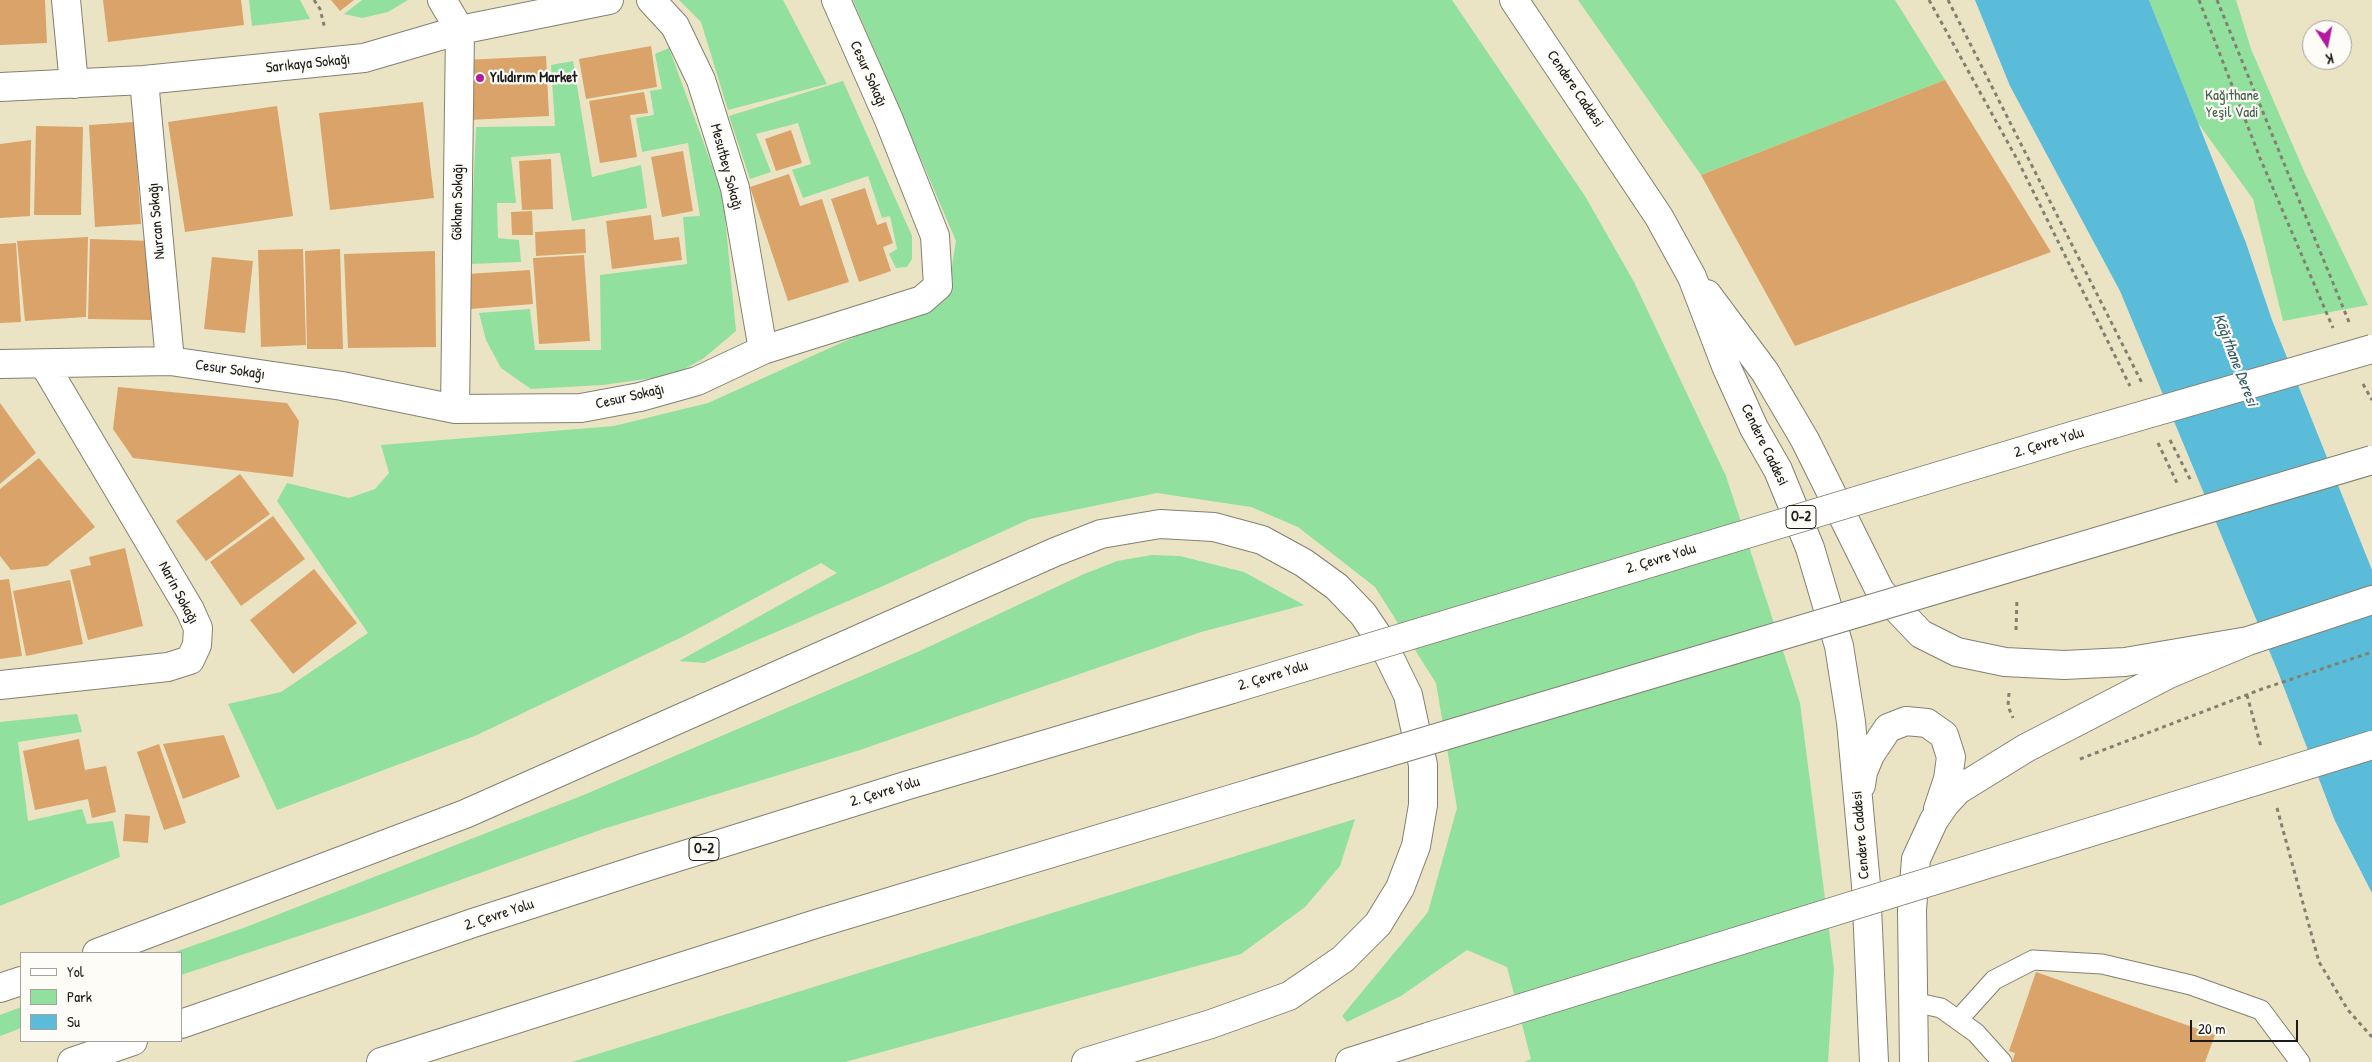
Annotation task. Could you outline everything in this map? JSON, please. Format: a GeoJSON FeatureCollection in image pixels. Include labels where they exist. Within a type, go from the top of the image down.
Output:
{"type":"FeatureCollection","features":[{"type":"Feature","properties":{"kind":"main road"},"geometry":{"type":"LineString","coordinates":[[66,0],[74,84]]}},
{"type":"Feature","properties":{"kind":"main road"},"geometry":{"type":"LineString","coordinates":[[442,0],[460,30]]}},
{"type":"Feature","properties":{"kind":"main road","name":"Sarıkaya Sokağı"},"geometry":{"type":"LineString","coordinates":[[0,87],[144,80],[364,58],[460,30],[609,0]]}},
{"type":"Feature","properties":{"kind":"main road","name":"Mesutbey Sokağı"},"geometry":{"type":"LineString","coordinates":[[651,0],[675,26],[701,80],[735,188],[763,350]]}},
{"type":"Feature","properties":{"kind":"main road","name":"Cesur Sokağı"},"geometry":{"type":"LineString","coordinates":[[0,364],[170,361],[342,386],[455,409],[581,408],[640,397],[697,380],[763,350],[922,300],[938,286],[936,236],[889,120],[836,0]]}},
{"type":"Feature","properties":{"kind":"main road","name":"Cendere Caddesi"},"geometry":{"type":"LineString","coordinates":[[1514,0],[1659,217],[1692,277],[1726,366],[1754,428],[1778,470],[1810,548],[1839,646],[1850,722],[1866,885],[1874,1062]]}},
{"type":"Feature","properties":{"kind":"main road","name":"Gökhan Sokağı"},"geometry":{"type":"LineString","coordinates":[[455,409],[460,30]]}},
{"type":"Feature","properties":{"kind":"main road","name":"Nurcan Sokağı"},"geometry":{"type":"LineString","coordinates":[[144,80],[170,361]]}},
{"type":"Feature","properties":{"kind":"main road"},"geometry":{"type":"LineString","coordinates":[[1692,277],[1726,318],[1765,372],[1805,440],[1880,591],[1921,634],[1957,652],[2005,662],[2064,665],[2125,662],[2248,641]]}},
{"type":"Feature","properties":{"kind":"main road","name":"2. Çevre Yolu"},"geometry":{"type":"LineString","coordinates":[[182,1024],[473,923],[904,786],[1232,689],[2075,434],[2372,349]]}},
{"type":"Feature","properties":{"kind":"main road","name":"Narin Sokağı"},"geometry":{"type":"LineString","coordinates":[[0,685],[168,667],[190,660],[197,645],[198,628],[190,610],[44,364]]}},
{"type":"Feature","properties":{"kind":"main road"},"geometry":{"type":"LineString","coordinates":[[381,1062],[819,923],[2372,460]]}},
{"type":"Feature","properties":{"kind":"main road"},"geometry":{"type":"LineString","coordinates":[[100,952],[465,814],[1055,552],[1101,534],[1160,524],[1214,527],[1262,540],[1304,563],[1337,586],[1363,614],[1382,642],[1408,695],[1423,765],[1423,806],[1416,846],[1400,888],[1378,924],[1343,959],[1289,996],[1211,1024],[1086,1062]]}},
{"type":"Feature","properties":{"kind":"main road"},"geometry":{"type":"LineString","coordinates":[[1934,820],[1944,804],[1958,790],[2026,748],[2169,674],[2248,641],[2372,600]]}},
{"type":"Feature","properties":{"kind":"main road"},"geometry":{"type":"LineString","coordinates":[[1859,800],[1863,772],[1880,737],[1888,728],[1906,721],[1927,723],[1944,735],[1951,757],[1948,780],[1934,820],[1916,859],[1912,910],[1914,1062]]}},
{"type":"Feature","properties":{"kind":"main road"},"geometry":{"type":"LineString","coordinates":[[1350,1062],[2372,745]]}},
{"type":"Feature","properties":{"kind":"main road"},"geometry":{"type":"LineString","coordinates":[[0,988],[20,980]]}},
{"type":"Feature","properties":{"kind":"main road"},"geometry":{"type":"LineString","coordinates":[[72,1062],[130,1042]]}},
{"type":"Feature","properties":{"kind":"lane"},"geometry":{"type":"LineString","coordinates":[[1958,1020],[1994,980],[2033,960],[2102,964],[2191,985],[2261,1010],[2300,1062]]}},
{"type":"Feature","properties":{"kind":"lane"},"geometry":{"type":"LineString","coordinates":[[1913,1002],[1942,1008],[1976,1033],[2002,1062]]}},
{"type":"Feature","properties":{"kind":"path"},"geometry":{"type":"LineString","coordinates":[[1929,0],[2018,161],[2131,389]]}},
{"type":"Feature","properties":{"kind":"path"},"geometry":{"type":"LineString","coordinates":[[1948,0],[2143,385]]}},
{"type":"Feature","properties":{"kind":"path"},"geometry":{"type":"LineString","coordinates":[[2198,0],[2260,158],[2337,336]]}},
{"type":"Feature","properties":{"kind":"path"},"geometry":{"type":"LineString","coordinates":[[2217,0],[2350,323]]}},
{"type":"Feature","properties":{"kind":"path"},"geometry":{"type":"LineString","coordinates":[[2359,376],[2372,400]]}},
{"type":"Feature","properties":{"kind":"path"},"geometry":{"type":"LineString","coordinates":[[2169,438],[2191,482]]}},
{"type":"Feature","properties":{"kind":"path"},"geometry":{"type":"LineString","coordinates":[[2157,442],[2179,486]]}},
{"type":"Feature","properties":{"kind":"path"},"geometry":{"type":"LineString","coordinates":[[2075,761],[2262,689],[2372,652]]}},
{"type":"Feature","properties":{"kind":"path"},"geometry":{"type":"LineString","coordinates":[[2247,695],[2262,753]]}},
{"type":"Feature","properties":{"kind":"path"},"geometry":{"type":"LineString","coordinates":[[2275,801],[2320,962],[2348,1010],[2372,1037]]}},
{"type":"Feature","properties":{"kind":"green space"},"geometry":{"type":"Polygon","coordinates":[[[249,0],[300,0],[310,19],[252,26],[249,0]]]}},
{"type":"Feature","properties":{"kind":"green space"},"geometry":{"type":"Polygon","coordinates":[[[362,0],[408,0],[388,12],[362,18],[344,14],[362,0]]]}},
{"type":"Feature","properties":{"kind":"green space"},"geometry":{"type":"Polygon","coordinates":[[[679,0],[783,0],[827,84],[728,110],[701,22],[679,0]]]}},
{"type":"Feature","properties":{"kind":"green space"},"geometry":{"type":"Polygon","coordinates":[[[853,0],[1452,0],[1585,196],[1634,282],[1726,476],[1800,703],[1834,969],[1828,1062],[1524,1062],[1531,1059],[1507,967],[1467,950],[1401,996],[1347,1022],[1342,1016],[1428,912],[1457,808],[1436,683],[1375,587],[1298,527],[1251,507],[1157,493],[1030,519],[883,586],[704,663],[679,661],[837,573],[821,563],[682,637],[477,735],[277,810],[228,704],[281,692],[368,633],[277,501],[287,483],[349,498],[375,489],[389,473],[381,445],[614,426],[708,403],[947,295],[956,241],[853,0]]]}},
{"type":"Feature","properties":{"kind":"green space"},"geometry":{"type":"Polygon","coordinates":[[[1578,0],[1895,0],[1945,80],[1701,175],[1578,0]]]}},
{"type":"Feature","properties":{"kind":"green space","name":"Kağıthane Yeşil Vadi"},"geometry":{"type":"Polygon","coordinates":[[[2149,0],[2236,0],[2251,49],[2304,171],[2368,305],[2283,321],[2253,199],[2198,123],[2149,0]]]}},
{"type":"Feature","properties":{"kind":"green space"},"geometry":{"type":"Polygon","coordinates":[[[669,48],[723,196],[736,331],[704,358],[674,375],[603,385],[531,389],[501,368],[486,340],[479,313],[530,309],[535,350],[601,350],[600,275],[687,264],[683,217],[700,216],[688,143],[642,152],[636,118],[654,115],[650,91],[662,89],[655,54],[669,48]]]}},
{"type":"Feature","properties":{"kind":"green space"},"geometry":{"type":"Polygon","coordinates":[[[573,61],[592,177],[641,165],[647,208],[572,221],[560,153],[511,157],[516,203],[497,203],[498,238],[519,240],[521,262],[470,264],[476,127],[555,126],[551,65],[573,61]]]}},
{"type":"Feature","properties":{"kind":"green space"},"geometry":{"type":"Polygon","coordinates":[[[843,81],[912,236],[912,259],[907,267],[896,268],[889,254],[897,249],[890,216],[882,218],[868,176],[803,198],[792,170],[811,164],[798,123],[756,134],[771,172],[750,179],[729,116],[843,81]]]}},
{"type":"Feature","properties":{"kind":"green space"},"geometry":{"type":"Polygon","coordinates":[[[1152,555],[1180,556],[1244,572],[1304,605],[1201,632],[860,750],[603,829],[362,915],[182,975],[182,952],[175,952],[246,927],[586,794],[922,650],[1084,574],[1117,561],[1152,555]]]}},
{"type":"Feature","properties":{"kind":"green space"},"geometry":{"type":"Polygon","coordinates":[[[77,714],[82,732],[18,742],[28,821],[82,809],[87,824],[113,821],[120,857],[0,906],[0,722],[77,714]]]}},
{"type":"Feature","properties":{"kind":"green space"},"geometry":{"type":"Polygon","coordinates":[[[1355,819],[1340,866],[1305,907],[1241,954],[845,1062],[572,1062],[1355,819]]]}},
{"type":"Feature","properties":{"kind":"green space"},"geometry":{"type":"Polygon","coordinates":[[[20,1007],[20,1028],[0,1036],[0,1015],[20,1007]]]}},
{"type":"Feature","properties":{"kind":"water","name":"Kâğıthane Deresi"},"geometry":{"type":"Polygon","coordinates":[[[1975,0],[2149,0],[2246,243],[2272,320],[2372,570],[2372,893],[2335,821],[2278,672],[2120,291],[2010,86],[1975,0]]]}},
{"type":"Feature","properties":{"kind":"building"},"geometry":{"type":"Polygon","coordinates":[[[0,0],[45,0],[47,43],[0,45],[0,0]]]}},
{"type":"Feature","properties":{"kind":"building"},"geometry":{"type":"Polygon","coordinates":[[[103,0],[241,0],[244,25],[108,42],[103,0]]]}},
{"type":"Feature","properties":{"kind":"building"},"geometry":{"type":"Polygon","coordinates":[[[331,0],[354,0],[340,11],[331,0]]]}},
{"type":"Feature","properties":{"kind":"building"},"geometry":{"type":"Polygon","coordinates":[[[651,46],[657,87],[586,99],[579,59],[651,46]]]}},
{"type":"Feature","properties":{"kind":"building"},"geometry":{"type":"Polygon","coordinates":[[[546,56],[549,116],[468,120],[465,60],[546,56]]]}},
{"type":"Feature","properties":{"kind":"building"},"geometry":{"type":"Polygon","coordinates":[[[1945,80],[2051,252],[1795,346],[1701,175],[1945,80]]]}},
{"type":"Feature","properties":{"kind":"building"},"geometry":{"type":"Polygon","coordinates":[[[644,92],[648,113],[630,115],[637,157],[600,163],[589,101],[644,92]]]}},
{"type":"Feature","properties":{"kind":"building"},"geometry":{"type":"Polygon","coordinates":[[[423,102],[434,198],[330,210],[319,113],[423,102]]]}},
{"type":"Feature","properties":{"kind":"building"},"geometry":{"type":"Polygon","coordinates":[[[277,106],[293,216],[185,232],[168,122],[277,106]]]}},
{"type":"Feature","properties":{"kind":"building"},"geometry":{"type":"Polygon","coordinates":[[[134,122],[141,224],[95,227],[89,125],[134,122]]]}},
{"type":"Feature","properties":{"kind":"building"},"geometry":{"type":"Polygon","coordinates":[[[36,126],[83,127],[81,215],[34,215],[36,126]]]}},
{"type":"Feature","properties":{"kind":"building"},"geometry":{"type":"Polygon","coordinates":[[[791,130],[802,163],[776,171],[765,139],[791,130]]]}},
{"type":"Feature","properties":{"kind":"building"},"geometry":{"type":"Polygon","coordinates":[[[31,140],[30,216],[0,218],[0,144],[31,140]]]}},
{"type":"Feature","properties":{"kind":"building"},"geometry":{"type":"Polygon","coordinates":[[[683,151],[693,211],[662,217],[651,157],[683,151]]]}},
{"type":"Feature","properties":{"kind":"building"},"geometry":{"type":"Polygon","coordinates":[[[551,159],[553,209],[522,210],[519,161],[551,159]]]}},
{"type":"Feature","properties":{"kind":"building"},"geometry":{"type":"Polygon","coordinates":[[[789,174],[800,206],[822,199],[849,282],[788,301],[750,187],[789,174]]]}},
{"type":"Feature","properties":{"kind":"building"},"geometry":{"type":"Polygon","coordinates":[[[865,188],[877,225],[886,222],[893,243],[883,247],[891,271],[859,282],[831,199],[865,188]]]}},
{"type":"Feature","properties":{"kind":"building"},"geometry":{"type":"Polygon","coordinates":[[[532,211],[533,235],[512,235],[511,212],[532,211]]]}},
{"type":"Feature","properties":{"kind":"building"},"geometry":{"type":"Polygon","coordinates":[[[651,215],[654,240],[679,237],[682,260],[612,269],[606,221],[651,215]]]}},
{"type":"Feature","properties":{"kind":"building"},"geometry":{"type":"Polygon","coordinates":[[[585,229],[586,253],[536,256],[535,232],[585,229]]]}},
{"type":"Feature","properties":{"kind":"building"},"geometry":{"type":"Polygon","coordinates":[[[88,237],[86,317],[25,321],[17,241],[88,237]]]}},
{"type":"Feature","properties":{"kind":"building"},"geometry":{"type":"Polygon","coordinates":[[[90,239],[153,241],[151,320],[88,319],[90,239]]]}},
{"type":"Feature","properties":{"kind":"building"},"geometry":{"type":"Polygon","coordinates":[[[16,243],[21,322],[0,323],[0,244],[16,243]]]}},
{"type":"Feature","properties":{"kind":"building"},"geometry":{"type":"Polygon","coordinates":[[[303,249],[306,345],[261,347],[258,250],[303,249]]]}},
{"type":"Feature","properties":{"kind":"building"},"geometry":{"type":"Polygon","coordinates":[[[340,249],[343,349],[307,349],[305,251],[340,249]]]}},
{"type":"Feature","properties":{"kind":"building"},"geometry":{"type":"Polygon","coordinates":[[[435,251],[436,347],[348,348],[344,254],[435,251]]]}},
{"type":"Feature","properties":{"kind":"building"},"geometry":{"type":"Polygon","coordinates":[[[584,255],[590,341],[539,344],[533,258],[584,255]]]}},
{"type":"Feature","properties":{"kind":"building"},"geometry":{"type":"Polygon","coordinates":[[[212,257],[253,261],[245,333],[204,329],[212,257]]]}},
{"type":"Feature","properties":{"kind":"building"},"geometry":{"type":"Polygon","coordinates":[[[530,270],[533,304],[470,309],[467,274],[530,270]]]}},
{"type":"Feature","properties":{"kind":"building"},"geometry":{"type":"Polygon","coordinates":[[[118,387],[287,403],[299,421],[293,477],[133,458],[113,429],[118,387]]]}},
{"type":"Feature","properties":{"kind":"building"},"geometry":{"type":"Polygon","coordinates":[[[0,403],[36,453],[0,484],[0,403]]]}},
{"type":"Feature","properties":{"kind":"building"},"geometry":{"type":"Polygon","coordinates":[[[39,458],[95,527],[47,566],[11,570],[0,556],[0,489],[39,458]]]}},
{"type":"Feature","properties":{"kind":"building"},"geometry":{"type":"Polygon","coordinates":[[[240,474],[270,514],[206,561],[176,521],[240,474]]]}},
{"type":"Feature","properties":{"kind":"building"},"geometry":{"type":"Polygon","coordinates":[[[273,516],[305,559],[241,606],[210,562],[273,516]]]}},
{"type":"Feature","properties":{"kind":"building"},"geometry":{"type":"Polygon","coordinates":[[[125,548],[143,626],[88,640],[70,570],[91,565],[89,557],[125,548]]]}},
{"type":"Feature","properties":{"kind":"building"},"geometry":{"type":"Polygon","coordinates":[[[314,569],[357,623],[293,674],[250,620],[314,569]]]}},
{"type":"Feature","properties":{"kind":"building"},"geometry":{"type":"Polygon","coordinates":[[[9,579],[22,656],[0,659],[0,580],[9,579]]]}},
{"type":"Feature","properties":{"kind":"building"},"geometry":{"type":"Polygon","coordinates":[[[70,580],[83,644],[26,656],[13,591],[70,580]]]}},
{"type":"Feature","properties":{"kind":"building"},"geometry":{"type":"Polygon","coordinates":[[[224,735],[240,777],[183,799],[163,744],[224,735]]]}},
{"type":"Feature","properties":{"kind":"building"},"geometry":{"type":"Polygon","coordinates":[[[79,739],[85,770],[106,766],[116,812],[92,818],[88,799],[35,810],[23,751],[79,739]]]}},
{"type":"Feature","properties":{"kind":"building"},"geometry":{"type":"Polygon","coordinates":[[[159,744],[186,823],[164,830],[137,752],[159,744]]]}},
{"type":"Feature","properties":{"kind":"building"},"geometry":{"type":"Polygon","coordinates":[[[125,814],[150,816],[148,843],[123,841],[125,814]]]}},
{"type":"Feature","properties":{"kind":"building"},"geometry":{"type":"Polygon","coordinates":[[[2036,972],[2215,1035],[2205,1062],[2012,1062],[2015,1053],[2009,1051],[2036,972]]]}},
{"type":"Feature","properties":{"kind":"place","name":"Yılıdırım Market"},"geometry":{"type":"Point","coordinates":[480,78]}}]}
